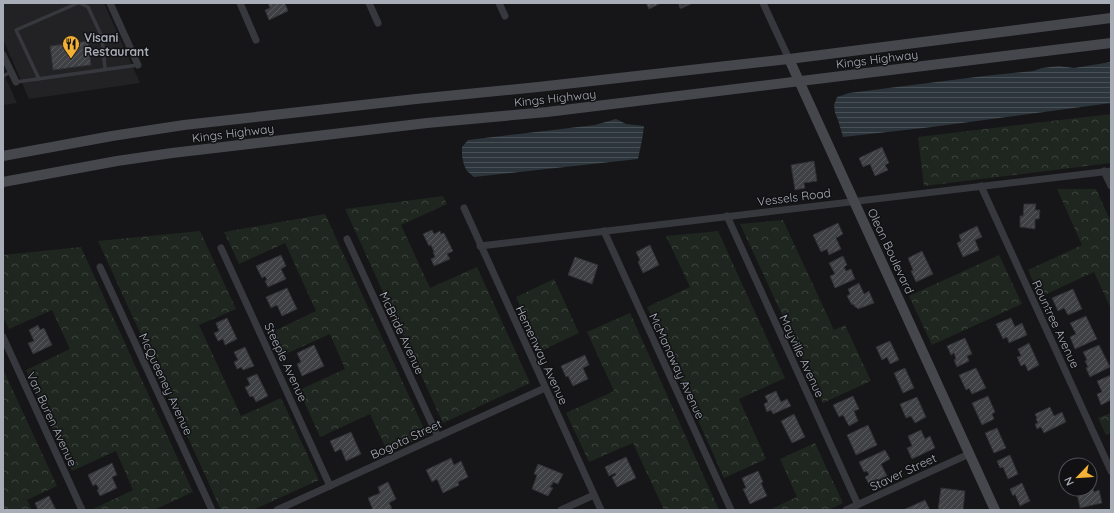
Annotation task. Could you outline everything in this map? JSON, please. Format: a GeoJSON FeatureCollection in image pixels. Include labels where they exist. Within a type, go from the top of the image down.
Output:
{"type":"FeatureCollection","features":[{"type":"Feature","properties":{"kind":"main road","name":"Kings Highway"},"geometry":{"type":"LineString","coordinates":[[3,156],[112,136],[184,125],[789,59],[1111,18]]}},
{"type":"Feature","properties":{"kind":"main road","name":"Kings Highway"},"geometry":{"type":"LineString","coordinates":[[3,182],[88,166],[172,153],[427,123],[547,112],[1111,43]]}},
{"type":"Feature","properties":{"kind":"main road","name":"Olean Boulevard"},"geometry":{"type":"LineString","coordinates":[[789,59],[995,510]]}},
{"type":"Feature","properties":{"kind":"street"},"geometry":{"type":"LineString","coordinates":[[110,3],[138,65]]}},
{"type":"Feature","properties":{"kind":"street"},"geometry":{"type":"LineString","coordinates":[[240,3],[256,40]]}},
{"type":"Feature","properties":{"kind":"street"},"geometry":{"type":"LineString","coordinates":[[369,3],[378,23]]}},
{"type":"Feature","properties":{"kind":"street"},"geometry":{"type":"LineString","coordinates":[[499,3],[505,16]]}},
{"type":"Feature","properties":{"kind":"street","name":"Olean Boulevard"},"geometry":{"type":"LineString","coordinates":[[764,3],[789,59]]}},
{"type":"Feature","properties":{"kind":"street"},"geometry":{"type":"LineString","coordinates":[[3,55],[16,82]]}},
{"type":"Feature","properties":{"kind":"street"},"geometry":{"type":"LineString","coordinates":[[1108,171],[1111,186]]}},
{"type":"Feature","properties":{"kind":"street","name":"Vessels Road"},"geometry":{"type":"LineString","coordinates":[[480,246],[1108,171]]}},
{"type":"Feature","properties":{"kind":"street","name":"Rountree Avenue"},"geometry":{"type":"LineString","coordinates":[[981,186],[1111,471]]}},
{"type":"Feature","properties":{"kind":"street","name":"Hemenway Avenue"},"geometry":{"type":"LineString","coordinates":[[464,208],[601,510]]}},
{"type":"Feature","properties":{"kind":"street","name":"Mayville Avenue"},"geometry":{"type":"LineString","coordinates":[[727,216],[858,504]]}},
{"type":"Feature","properties":{"kind":"street","name":"McManaway Avenue"},"geometry":{"type":"LineString","coordinates":[[604,231],[731,510]]}},
{"type":"Feature","properties":{"kind":"street","name":"McBride Avenue"},"geometry":{"type":"LineString","coordinates":[[347,239],[438,437]]}},
{"type":"Feature","properties":{"kind":"street","name":"Steeple Avenue"},"geometry":{"type":"LineString","coordinates":[[221,248],[330,486]]}},
{"type":"Feature","properties":{"kind":"street","name":"McQueeney Avenue"},"geometry":{"type":"LineString","coordinates":[[100,267],[212,510]]}},
{"type":"Feature","properties":{"kind":"street","name":"Van Buren Avenue"},"geometry":{"type":"LineString","coordinates":[[3,337],[82,510]]}},
{"type":"Feature","properties":{"kind":"street","name":"Bogota Street"},"geometry":{"type":"LineString","coordinates":[[277,510],[545,388]]}},
{"type":"Feature","properties":{"kind":"street","name":"Staver Street"},"geometry":{"type":"LineString","coordinates":[[846,510],[969,454]]}},
{"type":"Feature","properties":{"kind":"street"},"geometry":{"type":"LineString","coordinates":[[561,510],[594,495]]}},
{"type":"Feature","properties":{"kind":"lane"},"geometry":{"type":"LineString","coordinates":[[39,79],[16,30],[79,3],[88,7],[102,37],[105,69]]}},
{"type":"Feature","properties":{"kind":"lane"},"geometry":{"type":"LineString","coordinates":[[680,3],[681,7],[690,3]]}},
{"type":"Feature","properties":{"kind":"lane"},"geometry":{"type":"LineString","coordinates":[[16,82],[138,65]]}},
{"type":"Feature","properties":{"kind":"lane"},"geometry":{"type":"LineString","coordinates":[[3,76],[11,72]]}},
{"type":"Feature","properties":{"kind":"shaded area"},"geometry":{"type":"Polygon","coordinates":[[[3,3],[104,3],[140,83],[29,99],[3,39],[3,3]]]}},
{"type":"Feature","properties":{"kind":"shaded area"},"geometry":{"type":"Polygon","coordinates":[[[1111,62],[1111,103],[932,127],[843,137],[835,113],[834,105],[837,97],[849,93],[1033,71],[1042,68],[1059,66],[1074,68],[1111,62]]]}},
{"type":"Feature","properties":{"kind":"shaded area"},"geometry":{"type":"Polygon","coordinates":[[[3,72],[17,103],[3,105],[3,72]]]}},
{"type":"Feature","properties":{"kind":"shaded area"},"geometry":{"type":"Polygon","coordinates":[[[616,119],[626,124],[644,126],[638,159],[474,177],[467,171],[464,165],[462,147],[468,140],[595,125],[616,119]]]}},
{"type":"Feature","properties":{"kind":"green space"},"geometry":{"type":"Polygon","coordinates":[[[1111,114],[1111,163],[924,186],[918,137],[1111,114]]]}},
{"type":"Feature","properties":{"kind":"green space"},"geometry":{"type":"Polygon","coordinates":[[[1057,189],[1096,189],[1111,222],[1111,309],[1094,272],[1040,297],[1028,270],[1082,245],[1057,189]]]}},
{"type":"Feature","properties":{"kind":"green space"},"geometry":{"type":"Polygon","coordinates":[[[443,196],[447,204],[401,225],[430,288],[477,267],[530,383],[443,423],[345,209],[443,196]]]}},
{"type":"Feature","properties":{"kind":"green space"},"geometry":{"type":"Polygon","coordinates":[[[325,214],[427,435],[388,453],[370,414],[320,437],[299,390],[345,369],[330,334],[281,356],[270,333],[316,311],[285,243],[239,264],[224,232],[325,214]]]}},
{"type":"Feature","properties":{"kind":"green space"},"geometry":{"type":"Polygon","coordinates":[[[783,220],[834,330],[845,325],[871,381],[823,403],[740,224],[783,220]]]}},
{"type":"Feature","properties":{"kind":"green space"},"geometry":{"type":"Polygon","coordinates":[[[200,231],[236,309],[199,325],[241,416],[281,398],[319,480],[253,510],[221,510],[98,241],[200,231]]]}},
{"type":"Feature","properties":{"kind":"green space"},"geometry":{"type":"Polygon","coordinates":[[[718,231],[785,378],[739,399],[766,459],[724,478],[647,307],[690,287],[666,236],[718,231]]]}},
{"type":"Feature","properties":{"kind":"green space"},"geometry":{"type":"Polygon","coordinates":[[[81,247],[193,492],[154,510],[91,510],[133,490],[116,451],[72,471],[26,370],[70,349],[52,310],[9,329],[3,316],[3,255],[81,247]]]}},
{"type":"Feature","properties":{"kind":"green space"},"geometry":{"type":"Polygon","coordinates":[[[999,255],[1022,304],[932,345],[909,296],[999,255]]]}},
{"type":"Feature","properties":{"kind":"green space"},"geometry":{"type":"Polygon","coordinates":[[[554,279],[579,333],[541,351],[516,297],[554,279]]]}},
{"type":"Feature","properties":{"kind":"green space"},"geometry":{"type":"Polygon","coordinates":[[[630,313],[719,510],[664,510],[633,443],[589,462],[566,413],[614,391],[587,332],[630,313]]]}},
{"type":"Feature","properties":{"kind":"green space"},"geometry":{"type":"Polygon","coordinates":[[[3,369],[57,486],[27,500],[32,510],[3,510],[3,369]]]}},
{"type":"Feature","properties":{"kind":"green space"},"geometry":{"type":"Polygon","coordinates":[[[1111,413],[1111,433],[1106,435],[1098,418],[1111,413]]]}},
{"type":"Feature","properties":{"kind":"green space"},"geometry":{"type":"Polygon","coordinates":[[[815,443],[843,503],[828,510],[769,510],[797,497],[780,459],[815,443]]]}},
{"type":"Feature","properties":{"kind":"building"},"geometry":{"type":"Polygon","coordinates":[[[268,3],[285,3],[288,11],[269,20],[265,10],[270,8],[268,3]]]}},
{"type":"Feature","properties":{"kind":"building"},"geometry":{"type":"Polygon","coordinates":[[[646,3],[661,3],[649,9],[646,3]]]}},
{"type":"Feature","properties":{"kind":"building"},"geometry":{"type":"Polygon","coordinates":[[[88,41],[91,65],[53,70],[50,46],[88,41]]]}},
{"type":"Feature","properties":{"kind":"building"},"geometry":{"type":"Polygon","coordinates":[[[882,147],[889,163],[885,165],[888,170],[875,176],[870,164],[863,167],[859,158],[882,147]]]}},
{"type":"Feature","properties":{"kind":"building"},"geometry":{"type":"Polygon","coordinates":[[[814,161],[817,181],[804,183],[805,188],[795,190],[791,165],[814,161]]]}},
{"type":"Feature","properties":{"kind":"building"},"geometry":{"type":"Polygon","coordinates":[[[1024,204],[1036,204],[1035,210],[1040,210],[1039,219],[1035,219],[1035,229],[1020,227],[1020,216],[1023,216],[1024,204]]]}},
{"type":"Feature","properties":{"kind":"building"},"geometry":{"type":"Polygon","coordinates":[[[838,223],[843,234],[836,238],[841,249],[829,255],[827,249],[821,252],[813,235],[838,223]]]}},
{"type":"Feature","properties":{"kind":"building"},"geometry":{"type":"Polygon","coordinates":[[[977,226],[982,237],[975,240],[979,250],[963,257],[957,243],[961,241],[959,235],[977,226]]]}},
{"type":"Feature","properties":{"kind":"building"},"geometry":{"type":"Polygon","coordinates":[[[432,230],[434,234],[440,231],[441,234],[444,233],[453,251],[447,254],[450,259],[434,266],[431,259],[435,257],[434,252],[423,234],[432,230]]]}},
{"type":"Feature","properties":{"kind":"building"},"geometry":{"type":"Polygon","coordinates":[[[650,245],[659,265],[643,273],[638,262],[640,260],[636,252],[650,245]]]}},
{"type":"Feature","properties":{"kind":"building"},"geometry":{"type":"Polygon","coordinates":[[[922,251],[933,274],[916,282],[911,271],[913,270],[908,258],[922,251]]]}},
{"type":"Feature","properties":{"kind":"building"},"geometry":{"type":"Polygon","coordinates":[[[281,255],[286,266],[281,269],[286,279],[268,287],[265,281],[267,280],[265,276],[262,278],[256,266],[281,255]]]}},
{"type":"Feature","properties":{"kind":"building"},"geometry":{"type":"Polygon","coordinates":[[[843,256],[847,265],[844,267],[846,271],[851,269],[855,279],[835,288],[830,276],[835,274],[829,263],[843,256]]]}},
{"type":"Feature","properties":{"kind":"building"},"geometry":{"type":"Polygon","coordinates":[[[575,257],[598,265],[592,284],[568,275],[575,257]]]}},
{"type":"Feature","properties":{"kind":"building"},"geometry":{"type":"Polygon","coordinates":[[[859,283],[864,294],[869,291],[874,303],[858,309],[853,304],[852,305],[847,296],[850,294],[848,289],[859,283]]]}},
{"type":"Feature","properties":{"kind":"building"},"geometry":{"type":"Polygon","coordinates":[[[287,288],[297,309],[282,316],[277,305],[271,308],[266,297],[287,288]]]}},
{"type":"Feature","properties":{"kind":"building"},"geometry":{"type":"Polygon","coordinates":[[[1073,289],[1082,309],[1068,315],[1064,308],[1058,311],[1052,298],[1073,289]]]}},
{"type":"Feature","properties":{"kind":"building"},"geometry":{"type":"Polygon","coordinates":[[[1086,316],[1097,339],[1075,349],[1070,337],[1076,334],[1070,323],[1086,316]]]}},
{"type":"Feature","properties":{"kind":"building"},"geometry":{"type":"Polygon","coordinates":[[[227,318],[237,339],[225,345],[223,339],[218,341],[214,333],[219,331],[216,323],[227,318]]]}},
{"type":"Feature","properties":{"kind":"building"},"geometry":{"type":"Polygon","coordinates":[[[1011,318],[1015,327],[1022,323],[1027,335],[1009,343],[1007,337],[1003,339],[996,324],[1011,318]]]}},
{"type":"Feature","properties":{"kind":"building"},"geometry":{"type":"Polygon","coordinates":[[[38,325],[40,330],[44,328],[52,345],[33,354],[28,343],[34,341],[29,330],[38,325]]]}},
{"type":"Feature","properties":{"kind":"building"},"geometry":{"type":"Polygon","coordinates":[[[965,338],[972,354],[967,356],[969,361],[957,367],[954,360],[956,359],[954,353],[951,355],[947,346],[965,338]]]}},
{"type":"Feature","properties":{"kind":"building"},"geometry":{"type":"Polygon","coordinates":[[[890,341],[899,360],[890,364],[887,357],[882,360],[876,347],[890,341]]]}},
{"type":"Feature","properties":{"kind":"building"},"geometry":{"type":"Polygon","coordinates":[[[1029,343],[1039,365],[1028,371],[1025,364],[1021,366],[1017,357],[1021,356],[1018,349],[1029,343]]]}},
{"type":"Feature","properties":{"kind":"building"},"geometry":{"type":"Polygon","coordinates":[[[314,345],[324,366],[302,376],[297,364],[301,362],[297,353],[314,345]]]}},
{"type":"Feature","properties":{"kind":"building"},"geometry":{"type":"Polygon","coordinates":[[[1099,345],[1110,367],[1090,377],[1086,368],[1088,367],[1085,361],[1087,360],[1083,352],[1099,345]]]}},
{"type":"Feature","properties":{"kind":"building"},"geometry":{"type":"Polygon","coordinates":[[[245,347],[254,366],[243,370],[241,367],[237,369],[234,362],[238,360],[234,352],[245,347]]]}},
{"type":"Feature","properties":{"kind":"building"},"geometry":{"type":"Polygon","coordinates":[[[585,355],[589,365],[583,368],[588,379],[573,386],[568,376],[566,377],[561,366],[585,355]]]}},
{"type":"Feature","properties":{"kind":"building"},"geometry":{"type":"Polygon","coordinates":[[[905,368],[914,388],[903,393],[894,373],[905,368]]]}},
{"type":"Feature","properties":{"kind":"building"},"geometry":{"type":"Polygon","coordinates":[[[976,368],[986,388],[972,394],[969,388],[966,390],[959,375],[976,368]]]}},
{"type":"Feature","properties":{"kind":"building"},"geometry":{"type":"Polygon","coordinates":[[[257,374],[268,396],[256,402],[253,396],[250,397],[245,387],[250,385],[247,378],[257,374]]]}},
{"type":"Feature","properties":{"kind":"building"},"geometry":{"type":"Polygon","coordinates":[[[1111,375],[1111,400],[1101,405],[1097,394],[1102,392],[1097,381],[1111,375]]]}},
{"type":"Feature","properties":{"kind":"building"},"geometry":{"type":"Polygon","coordinates":[[[776,391],[781,402],[787,399],[791,406],[773,414],[771,410],[767,412],[764,404],[768,402],[765,396],[776,391]]]}},
{"type":"Feature","properties":{"kind":"building"},"geometry":{"type":"Polygon","coordinates":[[[853,396],[859,409],[854,411],[858,421],[849,426],[843,415],[839,417],[833,405],[853,396]]]}},
{"type":"Feature","properties":{"kind":"building"},"geometry":{"type":"Polygon","coordinates":[[[988,396],[995,412],[992,414],[994,419],[982,425],[972,403],[988,396]]]}},
{"type":"Feature","properties":{"kind":"building"},"geometry":{"type":"Polygon","coordinates":[[[917,397],[926,417],[915,423],[911,416],[906,418],[900,404],[917,397]]]}},
{"type":"Feature","properties":{"kind":"building"},"geometry":{"type":"Polygon","coordinates":[[[1050,407],[1054,416],[1062,412],[1066,422],[1044,433],[1041,427],[1037,429],[1035,424],[1038,423],[1035,414],[1050,407]]]}},
{"type":"Feature","properties":{"kind":"building"},"geometry":{"type":"Polygon","coordinates":[[[794,414],[805,437],[792,443],[781,421],[794,414]]]}},
{"type":"Feature","properties":{"kind":"building"},"geometry":{"type":"Polygon","coordinates":[[[868,425],[877,445],[856,455],[847,435],[868,425]]]}},
{"type":"Feature","properties":{"kind":"building"},"geometry":{"type":"Polygon","coordinates":[[[997,428],[1006,448],[994,453],[985,433],[997,428]]]}},
{"type":"Feature","properties":{"kind":"building"},"geometry":{"type":"Polygon","coordinates":[[[921,430],[925,439],[930,436],[935,448],[912,459],[907,448],[912,446],[908,436],[921,430]]]}},
{"type":"Feature","properties":{"kind":"building"},"geometry":{"type":"Polygon","coordinates":[[[351,432],[361,454],[346,461],[341,449],[335,452],[330,441],[351,432]]]}},
{"type":"Feature","properties":{"kind":"building"},"geometry":{"type":"Polygon","coordinates":[[[885,450],[890,459],[881,464],[887,476],[869,484],[865,477],[869,475],[867,471],[864,472],[859,462],[885,450]]]}},
{"type":"Feature","properties":{"kind":"building"},"geometry":{"type":"Polygon","coordinates":[[[1010,455],[1018,474],[1008,479],[1003,467],[1000,468],[997,461],[1010,455]]]}},
{"type":"Feature","properties":{"kind":"building"},"geometry":{"type":"Polygon","coordinates":[[[626,457],[636,478],[617,487],[612,477],[616,475],[615,473],[609,476],[605,467],[626,457]]]}},
{"type":"Feature","properties":{"kind":"building"},"geometry":{"type":"Polygon","coordinates":[[[451,458],[454,465],[461,461],[468,477],[458,482],[459,485],[443,493],[437,479],[432,482],[426,470],[451,458]]]}},
{"type":"Feature","properties":{"kind":"building"},"geometry":{"type":"Polygon","coordinates":[[[112,463],[117,475],[112,477],[117,488],[100,496],[97,490],[99,489],[96,484],[93,486],[88,475],[112,463]]]}},
{"type":"Feature","properties":{"kind":"building"},"geometry":{"type":"Polygon","coordinates":[[[538,464],[563,474],[558,484],[553,482],[550,487],[553,488],[548,496],[532,489],[537,475],[534,474],[538,464]]]}},
{"type":"Feature","properties":{"kind":"building"},"geometry":{"type":"Polygon","coordinates":[[[758,471],[763,482],[761,483],[767,496],[750,504],[743,489],[746,488],[742,478],[758,471]]]}},
{"type":"Feature","properties":{"kind":"building"},"geometry":{"type":"Polygon","coordinates":[[[388,482],[396,499],[389,503],[392,508],[389,510],[373,510],[368,498],[380,493],[378,487],[388,482]]]}},
{"type":"Feature","properties":{"kind":"building"},"geometry":{"type":"Polygon","coordinates":[[[1022,483],[1030,501],[1020,506],[1015,494],[1013,496],[1010,489],[1022,483]]]}},
{"type":"Feature","properties":{"kind":"building"},"geometry":{"type":"Polygon","coordinates":[[[941,488],[965,491],[963,510],[938,510],[941,488]]]}},
{"type":"Feature","properties":{"kind":"building"},"geometry":{"type":"Polygon","coordinates":[[[1099,490],[1102,503],[1080,508],[1078,497],[1098,497],[1099,490]]]}},
{"type":"Feature","properties":{"kind":"building"},"geometry":{"type":"Polygon","coordinates":[[[49,496],[56,510],[38,510],[35,503],[49,496]]]}},
{"type":"Feature","properties":{"kind":"building"},"geometry":{"type":"Polygon","coordinates":[[[925,500],[930,510],[903,510],[925,500]]]}},
{"type":"Feature","properties":{"kind":"place","name":"Visani Restaurant"},"geometry":{"type":"Point","coordinates":[71,59]}}]}
